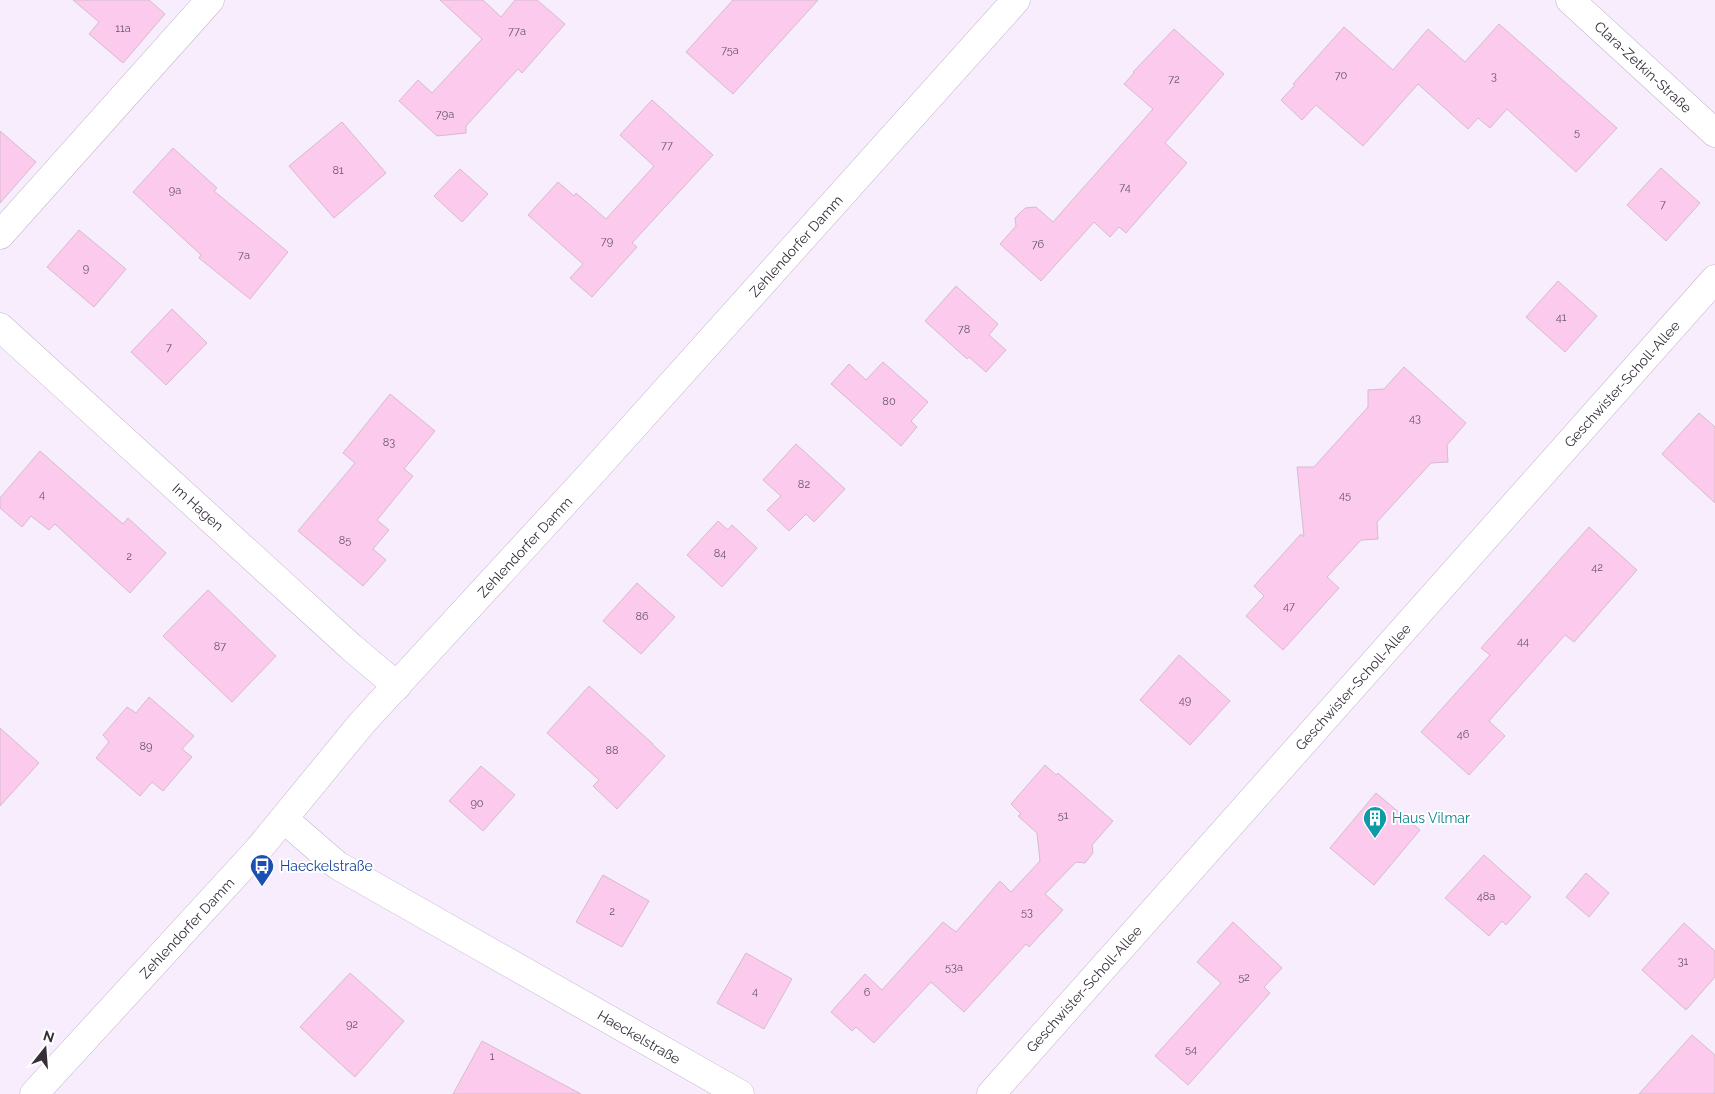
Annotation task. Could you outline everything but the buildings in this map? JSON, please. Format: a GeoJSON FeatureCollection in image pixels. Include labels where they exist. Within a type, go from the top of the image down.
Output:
{"type":"FeatureCollection","features":[{"type":"Feature","properties":{"kind":"street"},"geometry":{"type":"LineString","coordinates":[[0,235],[210,0]]}},
{"type":"Feature","properties":{"kind":"street","name":"Zehlendorfer Damm"},"geometry":{"type":"LineString","coordinates":[[34,1094],[285,820],[362,723],[590,475],[1016,0]]}},
{"type":"Feature","properties":{"kind":"street","name":"Clara-Zetkin-Straße"},"geometry":{"type":"LineString","coordinates":[[1570,0],[1715,133]]}},
{"type":"Feature","properties":{"kind":"street","name":"Geschwister-Scholl-Allee"},"geometry":{"type":"LineString","coordinates":[[991,1094],[1715,279]]}},
{"type":"Feature","properties":{"kind":"street","name":"Im Hagen"},"geometry":{"type":"LineString","coordinates":[[0,327],[351,647],[397,686]]}},
{"type":"Feature","properties":{"kind":"street","name":"Haeckelstraße"},"geometry":{"type":"LineString","coordinates":[[285,820],[337,865],[740,1094]]}},
{"type":"Feature","properties":{"kind":"place","name":"Haus Vilmar"},"geometry":{"type":"Point","coordinates":[1375,839]}},
{"type":"Feature","properties":{"kind":"place","name":"Haeckelstraße"},"geometry":{"type":"Point","coordinates":[262,887]}}]}
